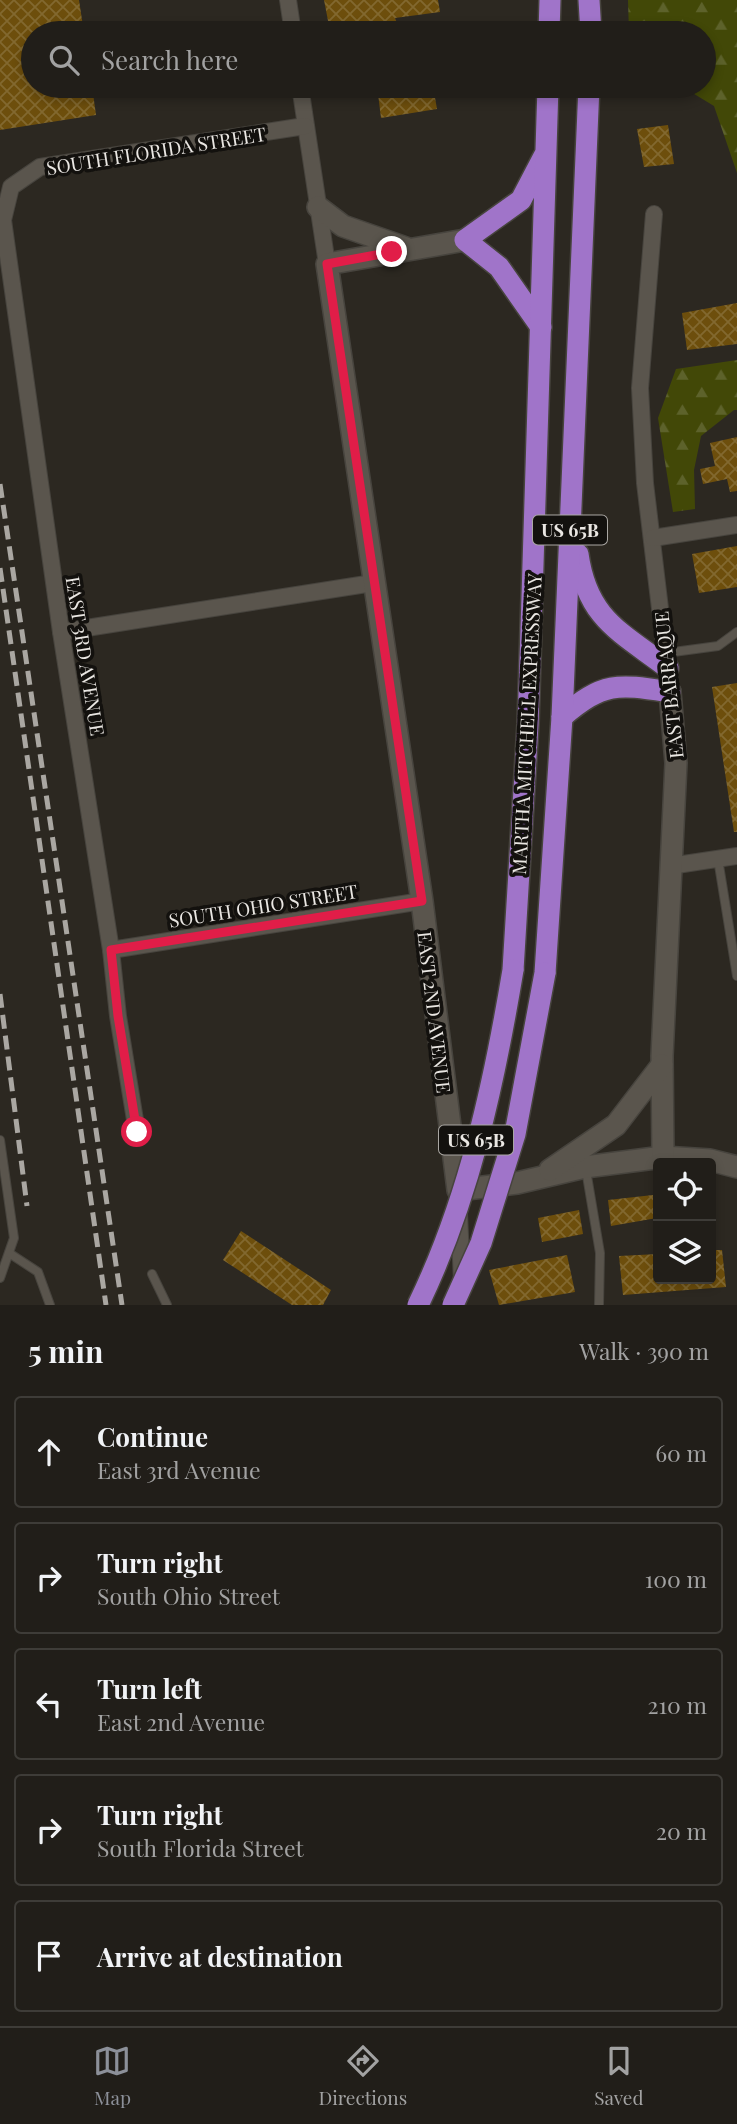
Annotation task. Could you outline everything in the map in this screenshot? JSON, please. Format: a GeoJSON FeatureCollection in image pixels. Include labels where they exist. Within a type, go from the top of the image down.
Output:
{"type":"FeatureCollection","features":[{"type":"Feature","properties":{"kind":"highway"},"geometry":{"type":"LineString","coordinates":[[549,21],[550,0]]}},
{"type":"Feature","properties":{"kind":"highway"},"geometry":{"type":"LineString","coordinates":[[589,0],[590,21]]}},
{"type":"Feature","properties":{"kind":"highway","name":"MARTHA MITCHELL EXPRESSWAY"},"geometry":{"type":"LineString","coordinates":[[418,1305],[461,1196],[496,1073],[513,970],[528,724],[548,98]]}},
{"type":"Feature","properties":{"kind":"highway","name":"MARTHA MITCHELL EXPRESSWAY"},"geometry":{"type":"LineString","coordinates":[[453,1305],[481,1242],[515,1134],[545,973],[562,717],[588,98]]}},
{"type":"Feature","properties":{"kind":"highway"},"geometry":{"type":"LineString","coordinates":[[541,327],[499,267],[465,240],[520,200],[547,151]]}},
{"type":"Feature","properties":{"kind":"highway"},"geometry":{"type":"LineString","coordinates":[[571,500],[581,572],[590,599],[604,619],[667,661]]}},
{"type":"Feature","properties":{"kind":"highway"},"geometry":{"type":"LineString","coordinates":[[562,717],[597,690],[626,685],[670,692]]}},
{"type":"Feature","properties":{"kind":"street"},"geometry":{"type":"LineString","coordinates":[[288,0],[291,21]]}},
{"type":"Feature","properties":{"kind":"street","name":"EAST 2ND AVENUE"},"geometry":{"type":"LineString","coordinates":[[302,98],[422,901],[458,1190],[463,1305]]}},
{"type":"Feature","properties":{"kind":"street","name":"SOUTH FLORIDA STREET"},"geometry":{"type":"LineString","coordinates":[[11,187],[40,167],[305,126]]}},
{"type":"Feature","properties":{"kind":"street","name":"EAST 3RD AVENUE"},"geometry":{"type":"LineString","coordinates":[[11,187],[3,220],[61,632],[137,1132]]}},
{"type":"Feature","properties":{"kind":"street"},"geometry":{"type":"LineString","coordinates":[[318,207],[343,226],[411,249]]}},
{"type":"Feature","properties":{"kind":"street","name":"EAST BARRAQUE"},"geometry":{"type":"LineString","coordinates":[[654,214],[640,388],[645,483],[667,661],[676,763],[662,1065],[663,1157]]}},
{"type":"Feature","properties":{"kind":"street"},"geometry":{"type":"LineString","coordinates":[[327,264],[465,240]]}},
{"type":"Feature","properties":{"kind":"street"},"geometry":{"type":"LineString","coordinates":[[653,538],[737,525]]}},
{"type":"Feature","properties":{"kind":"street"},"geometry":{"type":"LineString","coordinates":[[61,632],[373,583]]}},
{"type":"Feature","properties":{"kind":"street"},"geometry":{"type":"LineString","coordinates":[[670,866],[737,856]]}},
{"type":"Feature","properties":{"kind":"street","name":"SOUTH OHIO STREET"},"geometry":{"type":"LineString","coordinates":[[111,950],[422,901]]}},
{"type":"Feature","properties":{"kind":"street"},"geometry":{"type":"LineString","coordinates":[[538,1177],[616,1125],[662,1065]]}},
{"type":"Feature","properties":{"kind":"street"},"geometry":{"type":"LineString","coordinates":[[458,1190],[517,1183],[585,1167],[663,1157],[710,1160],[737,1167]]}},
{"type":"Feature","properties":{"kind":"lane"},"geometry":{"type":"LineString","coordinates":[[667,661],[718,646],[737,632]]}},
{"type":"Feature","properties":{"kind":"lane"},"geometry":{"type":"LineString","coordinates":[[718,859],[737,976]]}},
{"type":"Feature","properties":{"kind":"lane"},"geometry":{"type":"LineString","coordinates":[[0,1140],[14,1238],[0,1278]]}},
{"type":"Feature","properties":{"kind":"lane"},"geometry":{"type":"LineString","coordinates":[[585,1167],[600,1253],[598,1305]]}},
{"type":"Feature","properties":{"kind":"lane"},"geometry":{"type":"LineString","coordinates":[[9,1253],[38,1272],[50,1305]]}},
{"type":"Feature","properties":{"kind":"lane"},"geometry":{"type":"LineString","coordinates":[[152,1274],[167,1305]]}},
{"type":"Feature","properties":{"kind":"green space"},"geometry":{"type":"Polygon","coordinates":[[[628,0],[737,0],[737,173],[714,106],[701,98],[716,98],[716,21],[629,21],[628,0]]]}},
{"type":"Feature","properties":{"kind":"green space"},"geometry":{"type":"Polygon","coordinates":[[[737,360],[737,410],[701,436],[694,470],[695,509],[673,512],[658,418],[676,369],[737,360]]]}},
{"type":"Feature","properties":{"kind":"building"},"geometry":{"type":"Polygon","coordinates":[[[0,0],[79,0],[82,21],[21,21],[21,98],[94,98],[96,115],[0,130],[0,0]]]}},
{"type":"Feature","properties":{"kind":"building"},"geometry":{"type":"Polygon","coordinates":[[[324,0],[438,0],[440,12],[395,18],[396,21],[328,21],[324,0]]]}},
{"type":"Feature","properties":{"kind":"building"},"geometry":{"type":"Polygon","coordinates":[[[378,98],[435,98],[437,109],[381,118],[378,98]]]}},
{"type":"Feature","properties":{"kind":"building"},"geometry":{"type":"Polygon","coordinates":[[[668,125],[674,164],[644,167],[637,129],[668,125]]]}},
{"type":"Feature","properties":{"kind":"building"},"geometry":{"type":"Polygon","coordinates":[[[737,303],[737,344],[687,350],[682,313],[737,303]]]}},
{"type":"Feature","properties":{"kind":"building"},"geometry":{"type":"Polygon","coordinates":[[[737,437],[737,491],[730,492],[727,479],[703,484],[700,469],[715,466],[710,443],[737,437]]]}},
{"type":"Feature","properties":{"kind":"building"},"geometry":{"type":"Polygon","coordinates":[[[737,546],[737,587],[699,593],[692,554],[737,546]]]}},
{"type":"Feature","properties":{"kind":"building"},"geometry":{"type":"Polygon","coordinates":[[[737,683],[737,832],[734,832],[712,687],[737,683]]]}},
{"type":"Feature","properties":{"kind":"building"},"geometry":{"type":"Polygon","coordinates":[[[653,1195],[653,1219],[611,1226],[608,1200],[653,1195]]]}},
{"type":"Feature","properties":{"kind":"building"},"geometry":{"type":"Polygon","coordinates":[[[579,1210],[583,1234],[542,1242],[538,1218],[579,1210]]]}},
{"type":"Feature","properties":{"kind":"building"},"geometry":{"type":"Polygon","coordinates":[[[241,1231],[331,1290],[323,1305],[292,1305],[223,1260],[241,1231]]]}},
{"type":"Feature","properties":{"kind":"building"},"geometry":{"type":"Polygon","coordinates":[[[716,1250],[722,1250],[726,1287],[623,1295],[619,1256],[653,1254],[653,1284],[716,1284],[716,1250]]]}},
{"type":"Feature","properties":{"kind":"building"},"geometry":{"type":"Polygon","coordinates":[[[567,1255],[575,1292],[499,1305],[489,1270],[567,1255]]]}},
{"type":"Feature","properties":{"kind":"railway"},"geometry":{"type":"LineString","coordinates":[[0,484],[122,1305]]}},
{"type":"Feature","properties":{"kind":"railway"},"geometry":{"type":"LineString","coordinates":[[0,568],[106,1305]]}},
{"type":"Feature","properties":{"kind":"railway"},"geometry":{"type":"LineString","coordinates":[[0,994],[27,1206]]}},
{"type":"Feature","properties":{"kind":"route"},"geometry":{"type":"LineString","coordinates":[[137,1132],[118,1016],[111,950],[422,901],[327,264],[392,252]]}}]}
